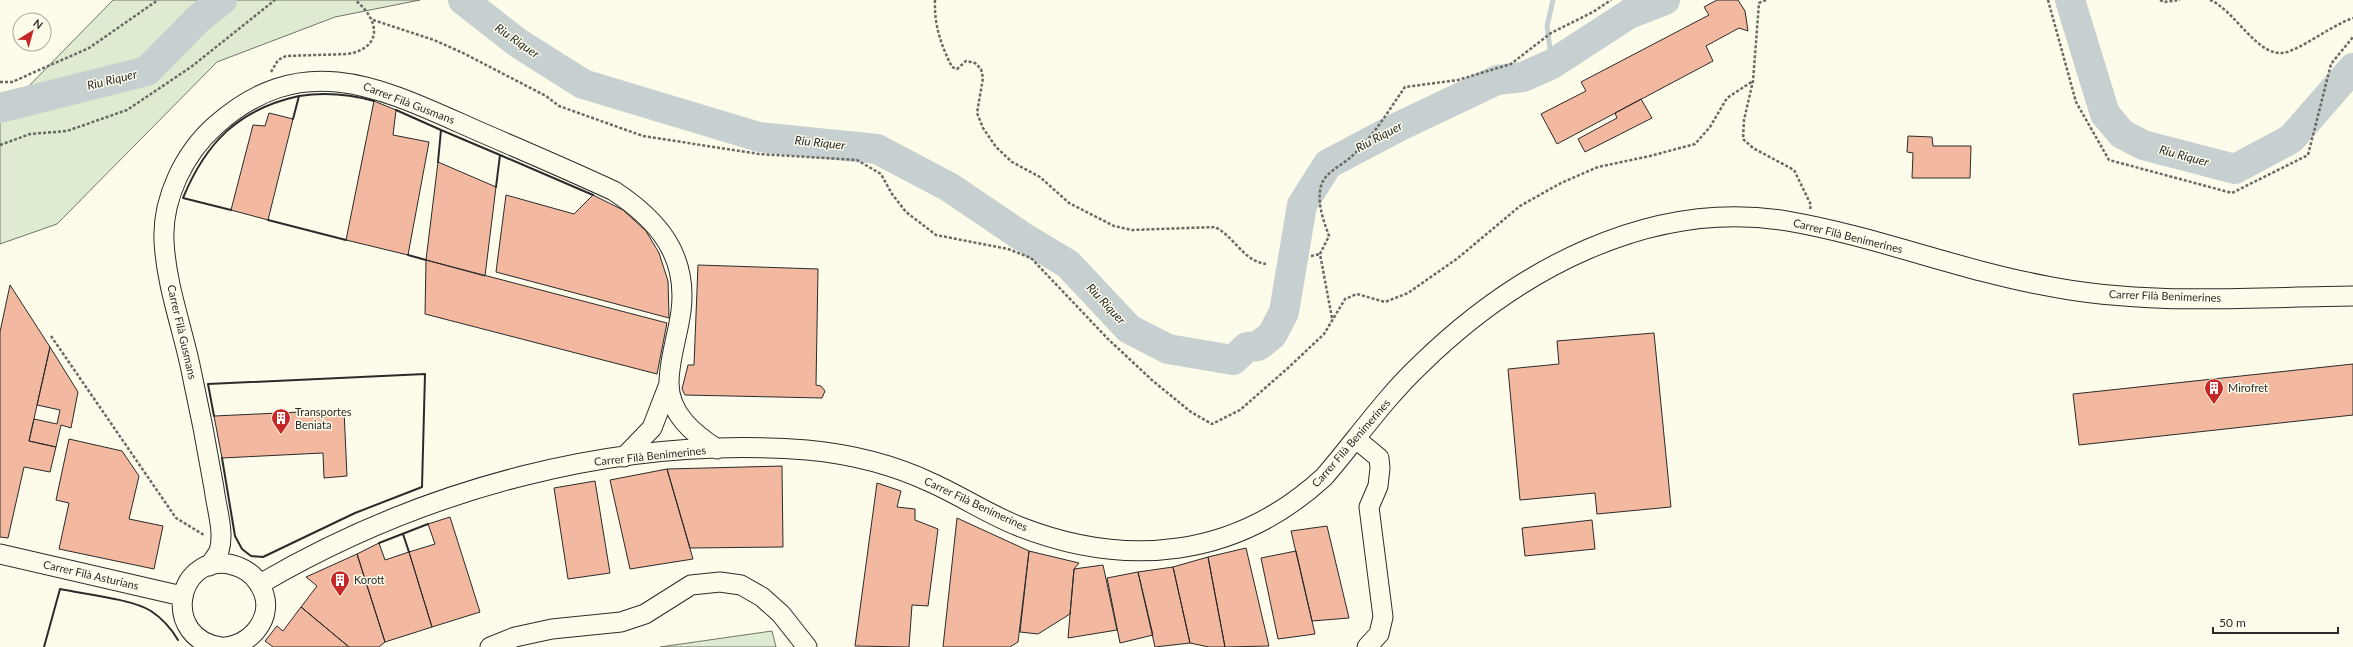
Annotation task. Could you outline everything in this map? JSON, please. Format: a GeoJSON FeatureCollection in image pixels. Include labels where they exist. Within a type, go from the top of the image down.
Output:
{"type":"FeatureCollection","features":[{"type":"Feature","properties":{"kind":"street","name":"Carrer Filà Gusmans"},"geometry":{"type":"LineString","coordinates":[[209,566],[219,551],[219,526],[207,445],[170,279],[165,249],[165,228],[175,183],[194,149],[206,134],[234,110],[270,91],[293,84],[318,81],[353,83],[370,87],[419,105],[614,191],[630,201],[656,223],[670,245],[680,276],[681,310],[669,384],[677,411],[687,426],[717,449]]}},
{"type":"Feature","properties":{"kind":"street","name":"Carrer Filà Benimerines"},"geometry":{"type":"LineString","coordinates":[[260,584],[329,545],[438,501],[515,478],[624,457],[717,449],[808,450],[863,458],[919,477],[1017,525],[1066,542],[1106,548],[1158,550],[1208,543],[1235,534],[1270,518],[1289,506],[1318,483],[1391,396],[1441,345],[1512,290],[1566,259],[1619,236],[1681,222],[1708,218],[1754,218],[1808,225],[1842,232],[1975,270],[2077,291],[2126,296],[2202,298],[2348,294]]}},
{"type":"Feature","properties":{"kind":"street"},"geometry":{"type":"LineString","coordinates":[[624,457],[652,428],[669,384]]}},
{"type":"Feature","properties":{"kind":"street"},"geometry":{"type":"LineString","coordinates":[[1356,439],[1378,458],[1380,468],[1378,486],[1369,507],[1383,617],[1379,634],[1367,647]]}},
{"type":"Feature","properties":{"kind":"street","name":"Carrer Filà Asturians"},"geometry":{"type":"LineString","coordinates":[[0,554],[182,596]]}},
{"type":"Feature","properties":{"kind":"street"},"geometry":{"type":"LineString","coordinates":[[223,563],[237,566],[250,573],[260,584],[266,608],[263,621],[257,632],[248,640],[236,646],[217,647],[200,640],[190,632],[183,614],[182,596],[192,578],[209,566],[223,563]]}},
{"type":"Feature","properties":{"kind":"street"},"geometry":{"type":"LineString","coordinates":[[490,647],[515,637],[552,629],[621,622],[645,614],[690,585],[720,582],[741,585],[762,597],[781,614],[807,647]]}},
{"type":"Feature","properties":{"kind":"path"},"geometry":{"type":"LineString","coordinates":[[0,82],[12,82],[89,48],[158,0]]}},
{"type":"Feature","properties":{"kind":"path"},"geometry":{"type":"LineString","coordinates":[[0,145],[30,134],[67,131],[127,110],[191,67],[275,0]]}},
{"type":"Feature","properties":{"kind":"path"},"geometry":{"type":"LineString","coordinates":[[270,91],[270,74],[278,60],[299,55],[356,52],[373,39],[375,32],[374,20],[365,8],[355,0]]}},
{"type":"Feature","properties":{"kind":"path"},"geometry":{"type":"LineString","coordinates":[[935,0],[935,17],[940,44],[952,67],[957,69],[966,61],[975,63],[981,69],[983,78],[977,113],[982,128],[996,147],[1012,162],[1040,177],[1069,203],[1114,226],[1132,230],[1215,227],[1223,231],[1252,260],[1266,264]]}},
{"type":"Feature","properties":{"kind":"path"},"geometry":{"type":"LineString","coordinates":[[1332,318],[1320,254],[1329,236],[1322,215],[1320,189],[1332,168],[1352,157],[1375,130],[1405,87],[1458,80],[1511,64],[1551,33],[1593,12],[1611,0]]}},
{"type":"Feature","properties":{"kind":"path"},"geometry":{"type":"LineString","coordinates":[[1766,0],[1759,3],[1753,81],[1744,120],[1743,139],[1753,148],[1794,170],[1811,205],[1808,225]]}},
{"type":"Feature","properties":{"kind":"path"},"geometry":{"type":"LineString","coordinates":[[2048,0],[2076,102],[2109,160],[2232,193],[2308,155],[2331,64],[2353,37]]}},
{"type":"Feature","properties":{"kind":"path"},"geometry":{"type":"LineString","coordinates":[[2160,0],[2164,2],[2180,0]]}},
{"type":"Feature","properties":{"kind":"path"},"geometry":{"type":"LineString","coordinates":[[2210,0],[2236,19],[2266,50],[2279,55],[2291,51],[2353,18]]}},
{"type":"Feature","properties":{"kind":"path"},"geometry":{"type":"LineString","coordinates":[[374,20],[434,40],[464,53],[546,96],[559,106],[643,136],[759,154],[857,160],[881,174],[906,212],[936,235],[1008,248],[1030,258],[1108,339],[1149,378],[1191,412],[1212,424],[1240,410],[1288,368],[1324,334],[1332,318],[1345,299],[1357,294],[1385,302],[1408,293],[1458,258],[1520,206],[1561,183],[1598,167],[1650,156],[1695,144],[1710,127],[1728,98],[1753,81]]}},
{"type":"Feature","properties":{"kind":"path"},"geometry":{"type":"LineString","coordinates":[[1311,256],[1320,254]]}},
{"type":"Feature","properties":{"kind":"path"},"geometry":{"type":"LineString","coordinates":[[51,336],[176,518],[220,545]]}},
{"type":"Feature","properties":{"kind":"green space"},"geometry":{"type":"Polygon","coordinates":[[[113,0],[420,0],[335,17],[217,62],[57,224],[0,244],[0,97],[25,90],[113,0]]]}},
{"type":"Feature","properties":{"kind":"green space"},"geometry":{"type":"Polygon","coordinates":[[[772,631],[776,647],[660,647],[772,631]]]}},
{"type":"Feature","properties":{"kind":"building"},"geometry":{"type":"Polygon","coordinates":[[[1717,0],[1738,0],[1745,11],[1748,31],[1739,28],[1706,46],[1713,61],[1557,144],[1541,114],[1586,91],[1581,82],[1709,15],[1704,7],[1717,0]]]}},
{"type":"Feature","properties":{"kind":"building"},"geometry":{"type":"Polygon","coordinates":[[[1641,99],[1652,118],[1585,152],[1578,139],[1617,118],[1615,113],[1641,99]]]}},
{"type":"Feature","properties":{"kind":"building"},"geometry":{"type":"Polygon","coordinates":[[[374,101],[396,110],[393,135],[429,142],[408,255],[346,240],[374,101]]]}},
{"type":"Feature","properties":{"kind":"building"},"geometry":{"type":"Polygon","coordinates":[[[269,113],[293,119],[268,220],[231,210],[253,125],[265,126],[269,113]]]}},
{"type":"Feature","properties":{"kind":"building"},"geometry":{"type":"Polygon","coordinates":[[[1908,136],[1932,137],[1933,146],[1971,146],[1970,178],[1912,178],[1913,153],[1907,152],[1908,136]]]}},
{"type":"Feature","properties":{"kind":"building"},"geometry":{"type":"Polygon","coordinates":[[[438,162],[496,187],[485,276],[426,260],[438,162]]]}},
{"type":"Feature","properties":{"kind":"building"},"geometry":{"type":"Polygon","coordinates":[[[506,195],[574,214],[593,195],[623,210],[646,231],[659,253],[668,281],[669,318],[496,272],[506,195]]]}},
{"type":"Feature","properties":{"kind":"building"},"geometry":{"type":"Polygon","coordinates":[[[426,260],[667,323],[657,374],[425,314],[426,260]]]}},
{"type":"Feature","properties":{"kind":"building"},"geometry":{"type":"Polygon","coordinates":[[[698,265],[818,269],[816,385],[821,386],[825,391],[822,398],[685,395],[682,389],[688,365],[694,365],[698,265]]]}},
{"type":"Feature","properties":{"kind":"building"},"geometry":{"type":"Polygon","coordinates":[[[10,285],[50,347],[29,441],[56,447],[50,472],[24,467],[8,538],[0,537],[0,332],[10,285]]]}},
{"type":"Feature","properties":{"kind":"building"},"geometry":{"type":"Polygon","coordinates":[[[1654,333],[1671,507],[1597,514],[1595,493],[1520,500],[1508,369],[1559,364],[1557,341],[1654,333]]]}},
{"type":"Feature","properties":{"kind":"building"},"geometry":{"type":"Polygon","coordinates":[[[50,347],[78,392],[71,428],[61,425],[56,447],[29,441],[34,419],[57,424],[60,410],[37,405],[50,347]]]}},
{"type":"Feature","properties":{"kind":"building","name":"Mirofret"},"geometry":{"type":"Polygon","coordinates":[[[2353,364],[2353,415],[2079,445],[2073,394],[2353,364]]]}},
{"type":"Feature","properties":{"kind":"building","name":"Transportes Beniata"},"geometry":{"type":"Polygon","coordinates":[[[344,410],[347,476],[324,478],[323,453],[222,458],[214,416],[344,410]]]}},
{"type":"Feature","properties":{"kind":"building"},"geometry":{"type":"Polygon","coordinates":[[[69,439],[122,451],[139,476],[129,519],[163,526],[154,569],[59,549],[69,503],[56,500],[69,439]]]}},
{"type":"Feature","properties":{"kind":"building"},"geometry":{"type":"Polygon","coordinates":[[[782,466],[783,547],[690,548],[667,469],[782,466]]]}},
{"type":"Feature","properties":{"kind":"building"},"geometry":{"type":"Polygon","coordinates":[[[667,469],[693,559],[630,569],[610,480],[667,469]]]}},
{"type":"Feature","properties":{"kind":"building"},"geometry":{"type":"Polygon","coordinates":[[[595,481],[610,573],[568,579],[554,488],[595,481]]]}},
{"type":"Feature","properties":{"kind":"building"},"geometry":{"type":"Polygon","coordinates":[[[877,483],[901,491],[897,507],[915,509],[915,520],[938,529],[928,606],[912,605],[909,647],[855,646],[877,483]]]}},
{"type":"Feature","properties":{"kind":"building"},"geometry":{"type":"Polygon","coordinates":[[[450,517],[480,612],[432,627],[409,552],[435,544],[428,524],[450,517]]]}},
{"type":"Feature","properties":{"kind":"building"},"geometry":{"type":"Polygon","coordinates":[[[957,518],[1029,551],[1018,642],[1010,647],[943,647],[957,518]]]}},
{"type":"Feature","properties":{"kind":"building"},"geometry":{"type":"Polygon","coordinates":[[[1592,520],[1595,549],[1525,556],[1522,528],[1592,520]]]}},
{"type":"Feature","properties":{"kind":"building"},"geometry":{"type":"Polygon","coordinates":[[[1327,526],[1349,618],[1312,621],[1291,531],[1327,526]]]}},
{"type":"Feature","properties":{"kind":"building"},"geometry":{"type":"Polygon","coordinates":[[[379,543],[385,560],[409,552],[432,627],[385,642],[357,554],[379,543]]]}},
{"type":"Feature","properties":{"kind":"building"},"geometry":{"type":"Polygon","coordinates":[[[1246,548],[1269,646],[1225,647],[1208,557],[1246,548]]]}},
{"type":"Feature","properties":{"kind":"building"},"geometry":{"type":"Polygon","coordinates":[[[1029,551],[1079,563],[1074,569],[1070,614],[1038,634],[1020,632],[1029,551]]]}},
{"type":"Feature","properties":{"kind":"building"},"geometry":{"type":"Polygon","coordinates":[[[1296,551],[1315,634],[1278,639],[1261,558],[1296,551]]]}},
{"type":"Feature","properties":{"kind":"building","name":"Korott"},"geometry":{"type":"Polygon","coordinates":[[[357,554],[385,642],[379,647],[349,647],[301,607],[317,586],[306,577],[357,554]]]}},
{"type":"Feature","properties":{"kind":"building"},"geometry":{"type":"Polygon","coordinates":[[[1208,557],[1225,647],[1209,647],[1190,643],[1173,567],[1208,557]]]}},
{"type":"Feature","properties":{"kind":"building"},"geometry":{"type":"Polygon","coordinates":[[[1103,565],[1117,630],[1068,638],[1074,569],[1103,565]]]}},
{"type":"Feature","properties":{"kind":"building"},"geometry":{"type":"Polygon","coordinates":[[[1173,567],[1190,643],[1155,647],[1138,572],[1173,567]]]}},
{"type":"Feature","properties":{"kind":"building"},"geometry":{"type":"Polygon","coordinates":[[[1138,572],[1153,635],[1120,643],[1107,578],[1138,572]]]}},
{"type":"Feature","properties":{"kind":"building"},"geometry":{"type":"Polygon","coordinates":[[[301,607],[349,647],[273,647],[265,641],[277,626],[283,631],[301,607]]]}},
{"type":"Feature","properties":{"kind":"waterway","name":"Riu Riquer"},"geometry":{"type":"LineString","coordinates":[[0,108],[147,71],[198,19],[222,0]]}},
{"type":"Feature","properties":{"kind":"waterway","name":"Riu Riquer"},"geometry":{"type":"LineString","coordinates":[[463,0],[518,43],[583,84],[759,137],[877,149],[949,187],[1023,237],[1068,264],[1129,329],[1168,349],[1233,360],[1247,347],[1258,346],[1272,335],[1284,312],[1302,205],[1328,164],[1398,127],[1497,80],[1523,77],[1552,64],[1629,14],[1665,0]]}},
{"type":"Feature","properties":{"kind":"waterway"},"geometry":{"type":"LineString","coordinates":[[1552,64],[1547,26],[1553,0]]}},
{"type":"Feature","properties":{"kind":"waterway","name":"Riu Riquer"},"geometry":{"type":"LineString","coordinates":[[2070,0],[2105,114],[2122,134],[2143,145],[2235,169],[2291,139],[2353,68]]}},
{"type":"Feature","properties":{"kind":"wall"},"geometry":{"type":"LineString","coordinates":[[293,119],[299,96],[337,94],[374,101]]}},
{"type":"Feature","properties":{"kind":"wall"},"geometry":{"type":"LineString","coordinates":[[231,210],[183,198],[202,160],[227,131],[242,119],[278,102],[299,96]]}},
{"type":"Feature","properties":{"kind":"wall"},"geometry":{"type":"LineString","coordinates":[[396,110],[441,130]]}},
{"type":"Feature","properties":{"kind":"wall"},"geometry":{"type":"LineString","coordinates":[[438,162],[441,130],[500,155]]}},
{"type":"Feature","properties":{"kind":"wall"},"geometry":{"type":"LineString","coordinates":[[496,187],[500,155],[593,195]]}},
{"type":"Feature","properties":{"kind":"wall"},"geometry":{"type":"LineString","coordinates":[[268,220],[346,240]]}},
{"type":"Feature","properties":{"kind":"wall"},"geometry":{"type":"LineString","coordinates":[[408,255],[426,260]]}},
{"type":"Feature","properties":{"kind":"wall"},"geometry":{"type":"LineString","coordinates":[[214,416],[208,384],[425,374],[422,487],[355,513],[263,557],[251,556],[242,549],[235,536],[222,458]]}},
{"type":"Feature","properties":{"kind":"wall"},"geometry":{"type":"LineString","coordinates":[[379,543],[428,524]]}},
{"type":"Feature","properties":{"kind":"wall"},"geometry":{"type":"LineString","coordinates":[[403,534],[409,552]]}},
{"type":"Feature","properties":{"kind":"wall"},"geometry":{"type":"LineString","coordinates":[[44,647],[60,589],[107,597],[143,607],[151,611],[163,621],[178,640]]}},
{"type":"Feature","properties":{"kind":"place","name":"Mirofret"},"geometry":{"type":"Point","coordinates":[2214,405]}},
{"type":"Feature","properties":{"kind":"place","name":"Transportes Beniata"},"geometry":{"type":"Point","coordinates":[281,435]}},
{"type":"Feature","properties":{"kind":"place","name":"Korott"},"geometry":{"type":"Point","coordinates":[340,597]}}]}
